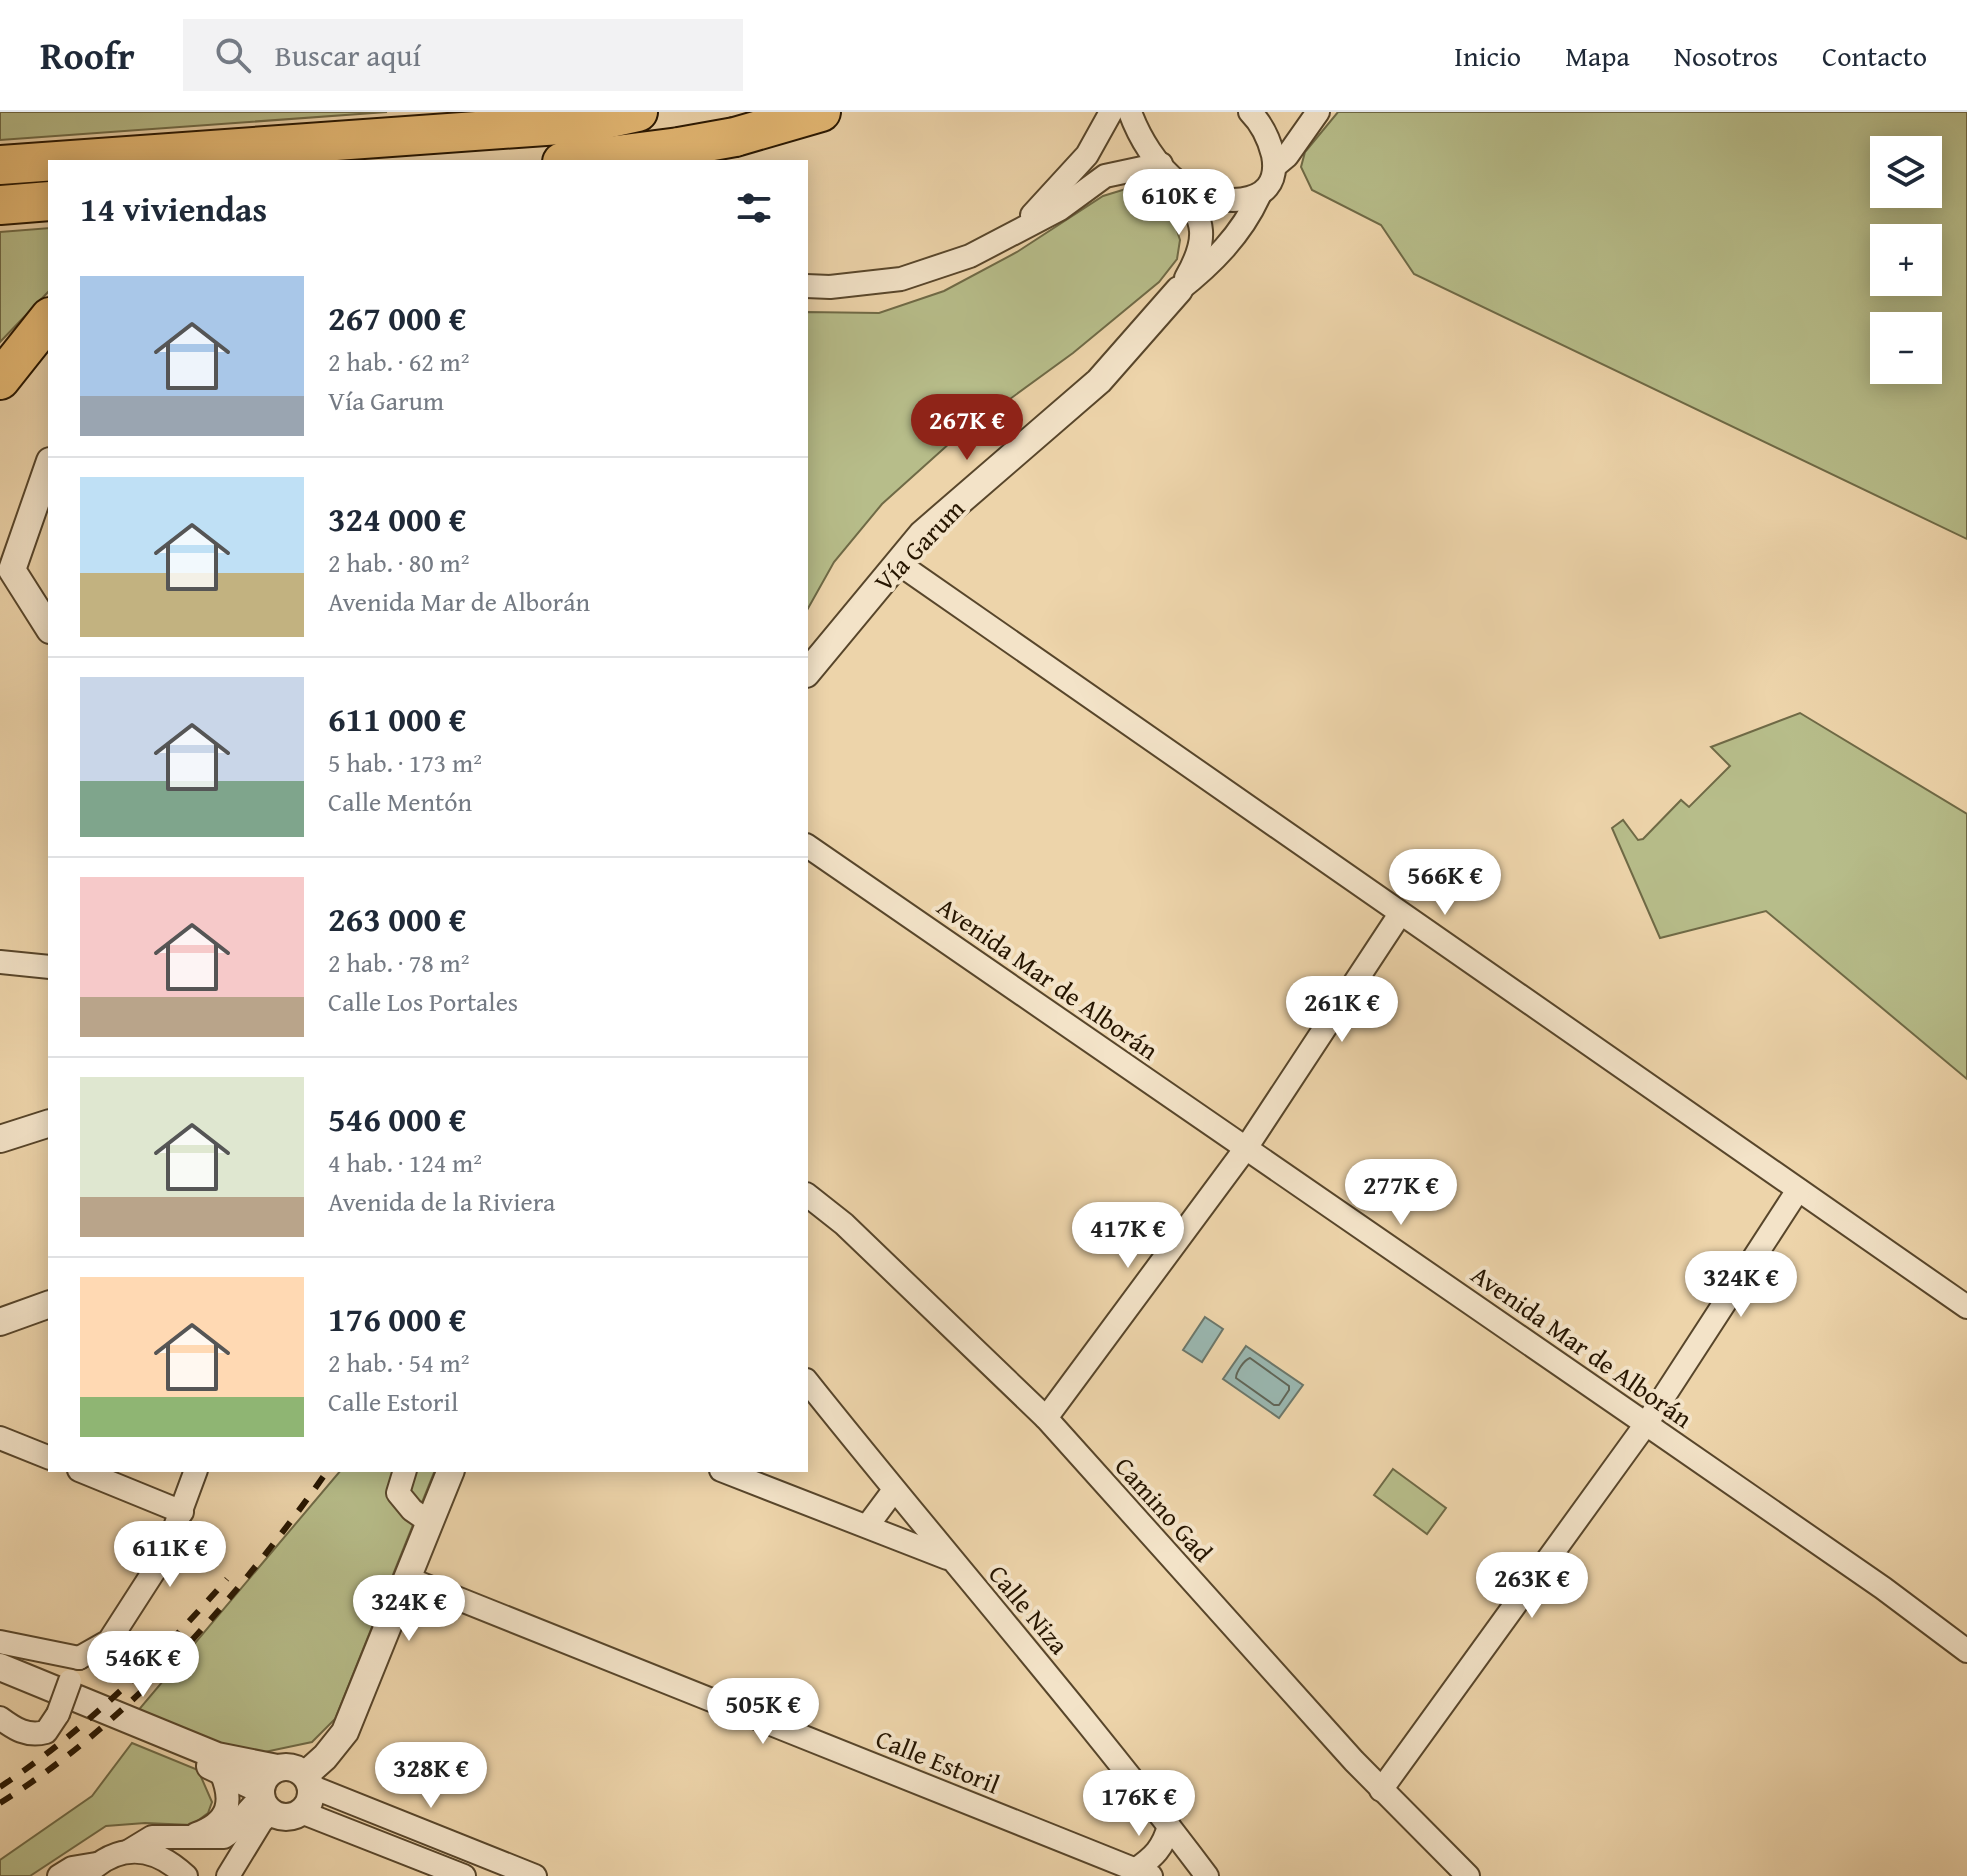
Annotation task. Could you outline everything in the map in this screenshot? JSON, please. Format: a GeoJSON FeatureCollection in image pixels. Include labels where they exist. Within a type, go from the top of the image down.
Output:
{"type":"FeatureCollection","features":[{"type":"Feature","properties":{"kind":"highway"},"geometry":{"type":"LineString","coordinates":[[70,160],[588,123],[638,112]]}},
{"type":"Feature","properties":{"kind":"highway"},"geometry":{"type":"LineString","coordinates":[[578,160],[735,137],[821,112]]}},
{"type":"Feature","properties":{"kind":"highway"},"geometry":{"type":"LineString","coordinates":[[0,165],[48,162]]}},
{"type":"Feature","properties":{"kind":"highway"},"geometry":{"type":"LineString","coordinates":[[0,205],[48,201]]}},
{"type":"Feature","properties":{"kind":"highway"},"geometry":{"type":"LineString","coordinates":[[0,380],[48,320]]}},
{"type":"Feature","properties":{"kind":"street"},"geometry":{"type":"LineString","coordinates":[[1017,229],[1050,198],[1087,155],[1111,112]]}},
{"type":"Feature","properties":{"kind":"street"},"geometry":{"type":"LineString","coordinates":[[1130,112],[1137,131],[1177,182],[1201,196],[1228,202],[1259,196]]}},
{"type":"Feature","properties":{"kind":"street"},"geometry":{"type":"LineString","coordinates":[[1250,112],[1270,141],[1275,166]]}},
{"type":"Feature","properties":{"kind":"street","name":"Vía Garum"},"geometry":{"type":"LineString","coordinates":[[808,672],[922,534],[1099,381],[1179,290],[1205,269],[1241,229],[1268,185],[1275,166],[1287,156],[1318,112]]}},
{"type":"Feature","properties":{"kind":"street"},"geometry":{"type":"LineString","coordinates":[[808,286],[830,287],[901,279],[970,256],[1060,209],[1105,176],[1161,164]]}},
{"type":"Feature","properties":{"kind":"street","name":"Vía Garum"},"geometry":{"type":"LineString","coordinates":[[1177,182],[1197,209],[1203,238],[1199,255],[1179,290]]}},
{"type":"Feature","properties":{"kind":"street"},"geometry":{"type":"LineString","coordinates":[[48,472],[42,507],[12,570],[48,627]]}},
{"type":"Feature","properties":{"kind":"street"},"geometry":{"type":"LineString","coordinates":[[898,563],[1967,1307]]}},
{"type":"Feature","properties":{"kind":"street","name":"Avenida Mar de Alborán"},"geometry":{"type":"LineString","coordinates":[[808,846],[1883,1588],[1967,1651]]}},
{"type":"Feature","properties":{"kind":"street"},"geometry":{"type":"LineString","coordinates":[[1046,1418],[1246,1148],[1400,914]]}},
{"type":"Feature","properties":{"kind":"street"},"geometry":{"type":"LineString","coordinates":[[0,962],[48,967]]}},
{"type":"Feature","properties":{"kind":"street"},"geometry":{"type":"LineString","coordinates":[[0,1139],[48,1124]]}},
{"type":"Feature","properties":{"kind":"street"},"geometry":{"type":"LineString","coordinates":[[1381,1790],[1646,1424],[1798,1190]]}},
{"type":"Feature","properties":{"kind":"street","name":"Camino Gad"},"geometry":{"type":"LineString","coordinates":[[808,1196],[844,1224],[1046,1418],[1381,1790],[1468,1876]]}},
{"type":"Feature","properties":{"kind":"street"},"geometry":{"type":"LineString","coordinates":[[0,1322],[48,1305]]}},
{"type":"Feature","properties":{"kind":"street","name":"Calle Niza"},"geometry":{"type":"LineString","coordinates":[[808,1382],[1207,1876]]}},
{"type":"Feature","properties":{"kind":"street"},"geometry":{"type":"LineString","coordinates":[[0,1438],[48,1457]]}},
{"type":"Feature","properties":{"kind":"street"},"geometry":{"type":"LineString","coordinates":[[84,1472],[182,1512]]}},
{"type":"Feature","properties":{"kind":"street"},"geometry":{"type":"LineString","coordinates":[[0,1718],[16,1730],[33,1736],[46,1732],[58,1714],[79,1658],[109,1641],[165,1554],[195,1472]]}},
{"type":"Feature","properties":{"kind":"street"},"geometry":{"type":"LineString","coordinates":[[404,1472],[398,1493],[412,1510],[431,1523]]}},
{"type":"Feature","properties":{"kind":"street"},"geometry":{"type":"LineString","coordinates":[[301,1812],[309,1800],[308,1781],[345,1732],[450,1472]]}},
{"type":"Feature","properties":{"kind":"street"},"geometry":{"type":"LineString","coordinates":[[726,1472],[952,1560]]}},
{"type":"Feature","properties":{"kind":"street"},"geometry":{"type":"LineString","coordinates":[[868,1525],[894,1490]]}},
{"type":"Feature","properties":{"kind":"street","name":"Calle Estoril"},"geometry":{"type":"LineString","coordinates":[[409,1579],[1143,1873],[1164,1844],[1169,1826]]}},
{"type":"Feature","properties":{"kind":"street"},"geometry":{"type":"LineString","coordinates":[[0,1642],[79,1658]]}},
{"type":"Feature","properties":{"kind":"street"},"geometry":{"type":"LineString","coordinates":[[0,1667],[217,1756],[292,1768],[308,1781],[535,1876]]}},
{"type":"Feature","properties":{"kind":"street"},"geometry":{"type":"LineString","coordinates":[[0,1678],[220,1770],[285,1817],[301,1812],[464,1876]]}},
{"type":"Feature","properties":{"kind":"street"},"geometry":{"type":"LineString","coordinates":[[228,1876],[261,1822],[266,1777],[277,1768]]}},
{"type":"Feature","properties":{"kind":"street"},"geometry":{"type":"LineString","coordinates":[[188,1837],[210,1829],[223,1818],[229,1798],[220,1770]]}},
{"type":"Feature","properties":{"kind":"street"},"geometry":{"type":"LineString","coordinates":[[59,1876],[72,1868],[91,1870],[110,1856],[129,1851],[152,1837],[224,1837],[234,1831],[248,1807],[264,1800]]}},
{"type":"Feature","properties":{"kind":"street"},"geometry":{"type":"LineString","coordinates":[[129,1851],[149,1852],[169,1861],[186,1876]]}},
{"type":"Feature","properties":{"kind":"green space"},"geometry":{"type":"Polygon","coordinates":[[[0,112],[387,112],[0,140],[0,112]]]}},
{"type":"Feature","properties":{"kind":"green space"},"geometry":{"type":"Polygon","coordinates":[[[1338,112],[1967,112],[1967,539],[1414,274],[1381,225],[1312,190],[1301,167],[1305,152],[1338,112]]]}},
{"type":"Feature","properties":{"kind":"green space"},"geometry":{"type":"Polygon","coordinates":[[[1129,188],[1153,195],[1172,215],[1180,240],[1177,259],[1159,282],[1073,353],[951,442],[882,504],[834,562],[808,608],[808,312],[879,313],[944,291],[1017,252],[1103,196],[1129,188]]]}},
{"type":"Feature","properties":{"kind":"green space"},"geometry":{"type":"Polygon","coordinates":[[[48,228],[48,292],[0,342],[0,232],[48,228]]]}},
{"type":"Feature","properties":{"kind":"green space"},"geometry":{"type":"Polygon","coordinates":[[[1800,713],[1967,814],[1967,1079],[1766,911],[1660,938],[1612,828],[1623,820],[1638,840],[1643,839],[1681,800],[1689,807],[1730,766],[1711,747],[1800,713]]]}},
{"type":"Feature","properties":{"kind":"green space"},"geometry":{"type":"Polygon","coordinates":[[[1393,1469],[1446,1508],[1427,1534],[1374,1495],[1393,1469]]]}},
{"type":"Feature","properties":{"kind":"green space"},"geometry":{"type":"Polygon","coordinates":[[[339,1472],[434,1472],[335,1719],[312,1742],[250,1755],[136,1713],[339,1472]]]}},
{"type":"Feature","properties":{"kind":"green space"},"geometry":{"type":"Polygon","coordinates":[[[132,1743],[198,1770],[212,1802],[208,1813],[192,1825],[145,1823],[106,1826],[30,1876],[0,1876],[0,1860],[92,1796],[132,1743]]]}},
{"type":"Feature","properties":{"kind":"water"},"geometry":{"type":"Polygon","coordinates":[[[1205,1317],[1223,1329],[1202,1362],[1183,1350],[1205,1317]]]}},
{"type":"Feature","properties":{"kind":"water"},"geometry":{"type":"Polygon","coordinates":[[[1246,1346],[1303,1385],[1279,1418],[1223,1379],[1246,1346]]]}},
{"type":"Feature","properties":{"kind":"railway"},"geometry":{"type":"LineString","coordinates":[[702,160],[715,112]]}},
{"type":"Feature","properties":{"kind":"railway"},"geometry":{"type":"LineString","coordinates":[[716,160],[729,112]]}},
{"type":"Feature","properties":{"kind":"railway"},"geometry":{"type":"LineString","coordinates":[[0,1803],[48,1771],[94,1734],[180,1653],[258,1563],[327,1472]]}},
{"type":"Feature","properties":{"kind":"railway"},"geometry":{"type":"LineString","coordinates":[[0,1787],[92,1717],[175,1636],[227,1579]]}}]}
